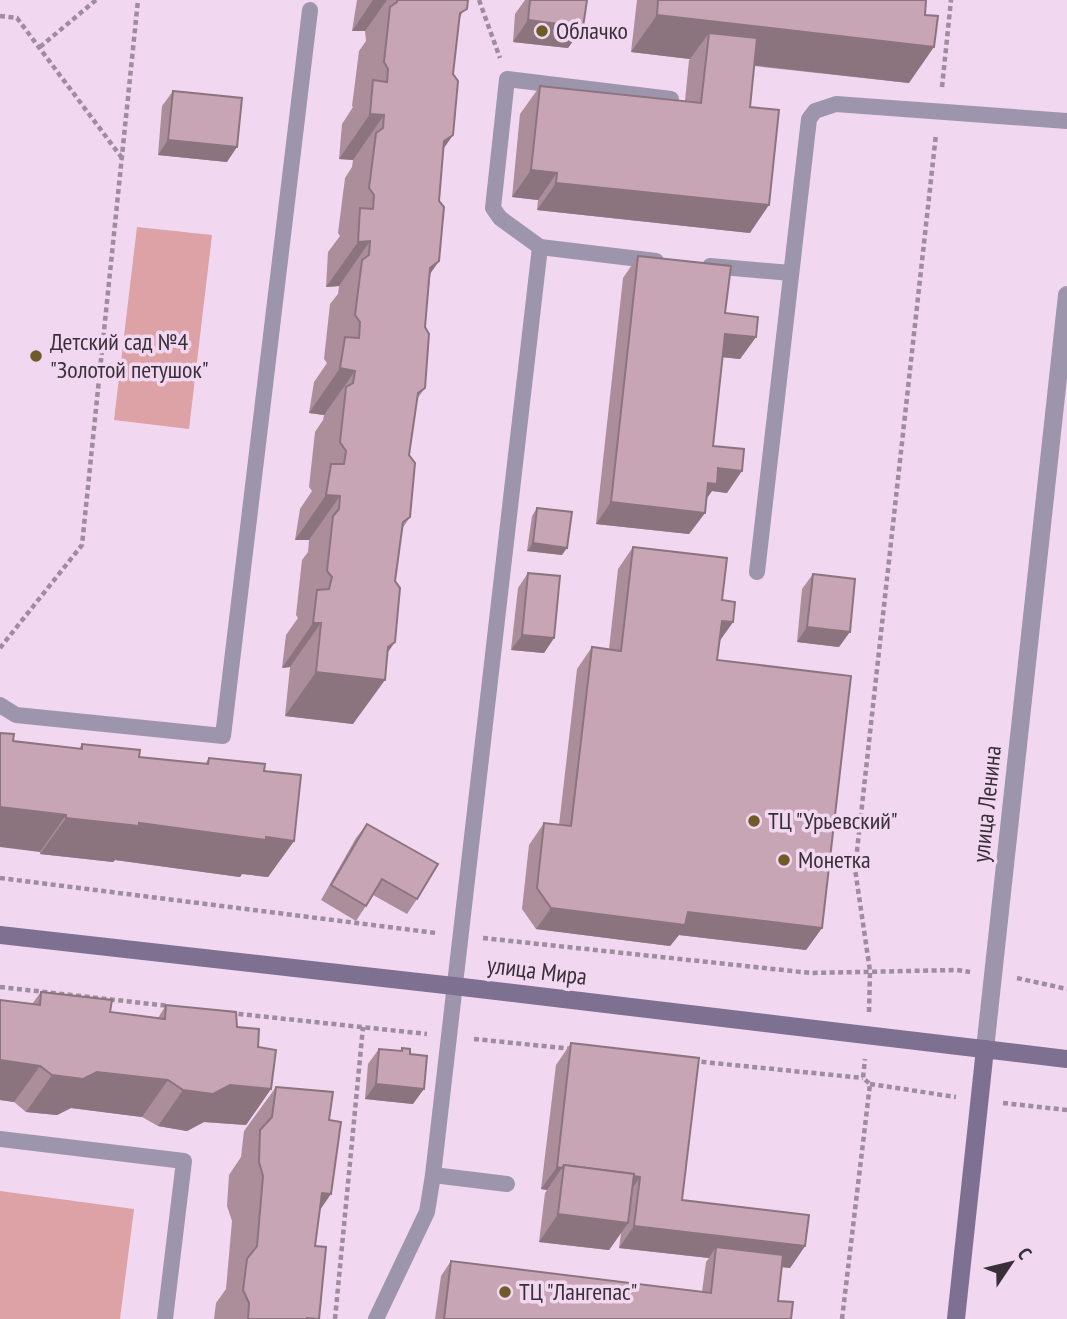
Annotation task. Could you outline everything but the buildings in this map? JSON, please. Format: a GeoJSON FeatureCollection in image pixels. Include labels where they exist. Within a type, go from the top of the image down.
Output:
{"type":"FeatureCollection","features":[{"type":"Feature","properties":{"kind":"street","name":"улица Ленина"},"geometry":{"type":"LineString","coordinates":[[956,1319],[1067,295]]}},
{"type":"Feature","properties":{"kind":"street","name":"улица Мира"},"geometry":{"type":"LineString","coordinates":[[0,935],[1067,1059]]}},
{"type":"Feature","properties":{"kind":"lane"},"geometry":{"type":"LineString","coordinates":[[0,705],[16,715],[223,736],[310,10]]}},
{"type":"Feature","properties":{"kind":"lane"},"geometry":{"type":"LineString","coordinates":[[670,262],[540,247],[500,218],[493,208],[507,79],[671,99]]}},
{"type":"Feature","properties":{"kind":"lane"},"geometry":{"type":"LineString","coordinates":[[757,572],[809,119],[815,111],[835,104],[1067,121]]}},
{"type":"Feature","properties":{"kind":"lane"},"geometry":{"type":"LineString","coordinates":[[376,1319],[427,1212],[433,1175],[540,247]]}},
{"type":"Feature","properties":{"kind":"lane"},"geometry":{"type":"LineString","coordinates":[[697,264],[791,274]]}},
{"type":"Feature","properties":{"kind":"lane"},"geometry":{"type":"LineString","coordinates":[[0,1139],[184,1161],[165,1319]]}},
{"type":"Feature","properties":{"kind":"lane"},"geometry":{"type":"LineString","coordinates":[[433,1175],[506,1184]]}},
{"type":"Feature","properties":{"kind":"path"},"geometry":{"type":"LineString","coordinates":[[40,47],[96,0]]}},
{"type":"Feature","properties":{"kind":"path"},"geometry":{"type":"LineString","coordinates":[[0,648],[82,545],[138,0]]}},
{"type":"Feature","properties":{"kind":"path"},"geometry":{"type":"LineString","coordinates":[[479,0],[507,79]]}},
{"type":"Feature","properties":{"kind":"path"},"geometry":{"type":"LineString","coordinates":[[842,1319],[870,1084],[863,1078],[870,971],[855,869],[951,0]]}},
{"type":"Feature","properties":{"kind":"path"},"geometry":{"type":"LineString","coordinates":[[0,16],[17,18],[123,158]]}},
{"type":"Feature","properties":{"kind":"path"},"geometry":{"type":"LineString","coordinates":[[0,878],[459,936],[811,973],[957,970],[1067,989]]}},
{"type":"Feature","properties":{"kind":"path"},"geometry":{"type":"LineString","coordinates":[[335,1319],[363,1027]]}},
{"type":"Feature","properties":{"kind":"shaded area"},"geometry":{"type":"Polygon","coordinates":[[[137,227],[212,235],[189,429],[114,420],[137,227]]]}},
{"type":"Feature","properties":{"kind":"shaded area"},"geometry":{"type":"Polygon","coordinates":[[[0,1191],[134,1209],[120,1319],[0,1319],[0,1191]]]}},
{"type":"Feature","properties":{"kind":"place","name":"Облачко"},"geometry":{"type":"Point","coordinates":[542,31]}},
{"type":"Feature","properties":{"kind":"place","name":"Детский сад №4 \"Золотой петушок\""},"geometry":{"type":"Point","coordinates":[36,356]}},
{"type":"Feature","properties":{"kind":"place","name":"ТЦ \"Урьевский\""},"geometry":{"type":"Point","coordinates":[754,821]}},
{"type":"Feature","properties":{"kind":"place","name":"Монетка"},"geometry":{"type":"Point","coordinates":[784,860]}},
{"type":"Feature","properties":{"kind":"place","name":"ТЦ \"Лангепас\""},"geometry":{"type":"Point","coordinates":[505,1292]}}]}
